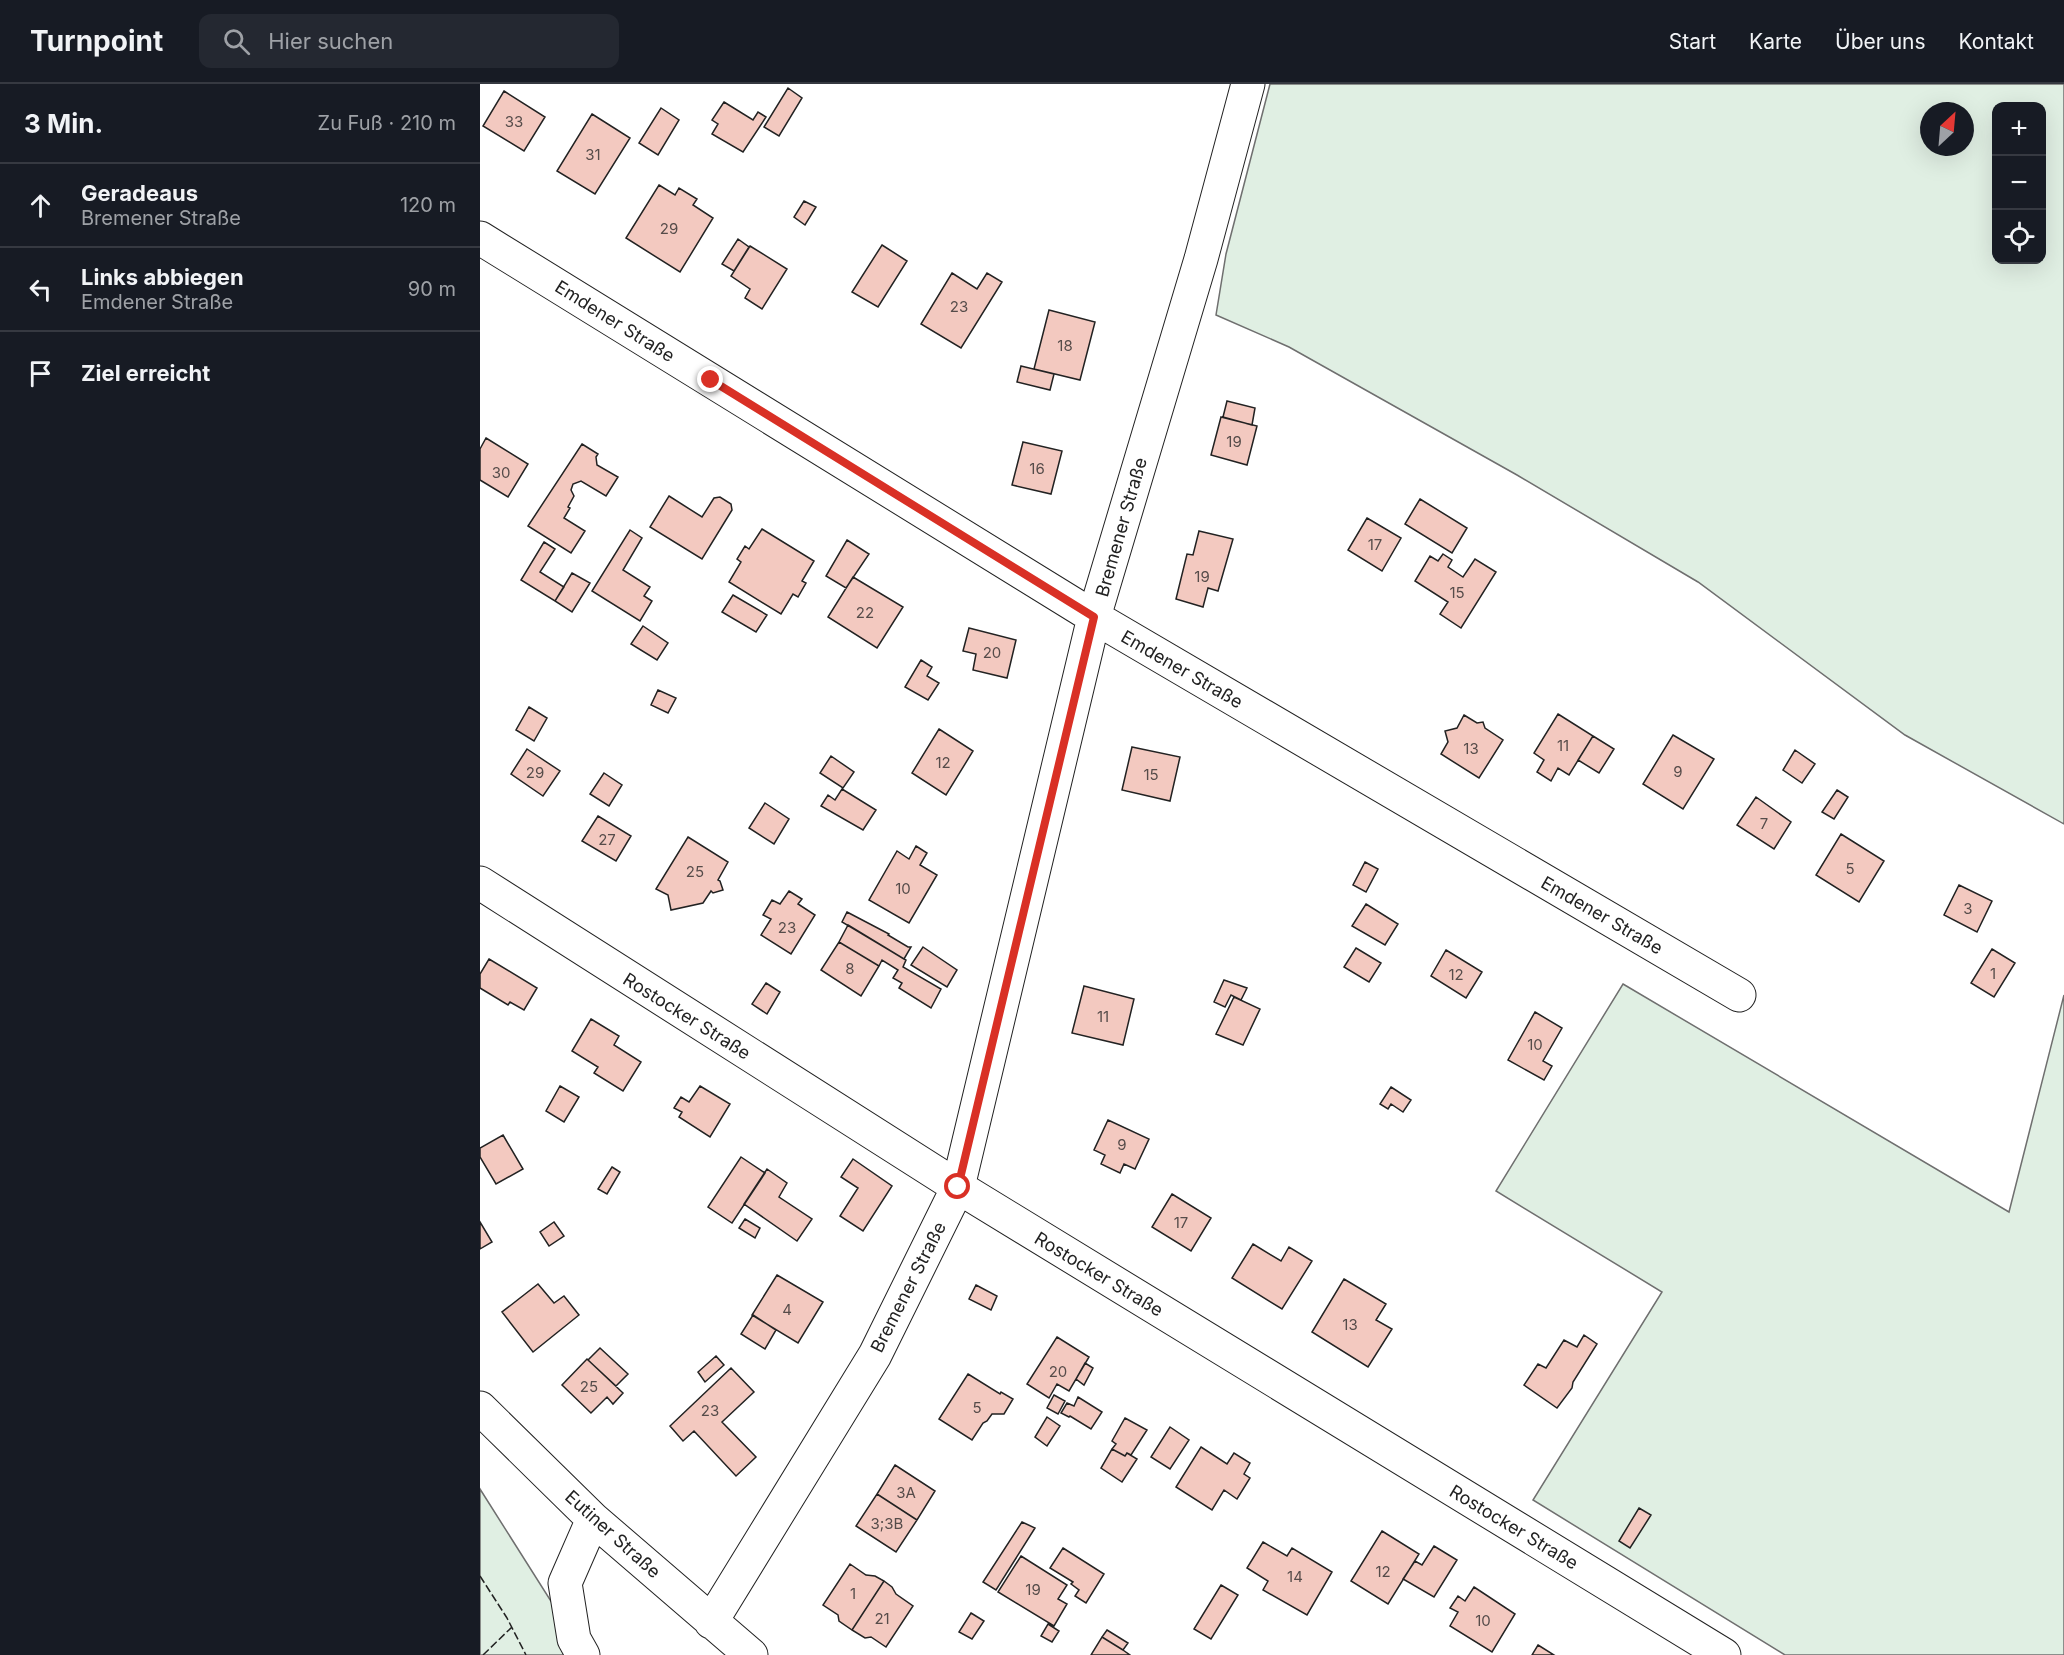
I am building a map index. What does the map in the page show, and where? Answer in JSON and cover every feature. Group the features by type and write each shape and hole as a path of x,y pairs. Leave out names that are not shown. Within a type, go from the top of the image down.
{"street":[{"name":"Bremener Straße","path":"711,1622 875,1355 958,1187 1094,617 1201,259 1248,84"},
{"name":"Emdener Straße","path":"480,238 1094,617 1739,995"},
{"name":"Rostocker Straße","path":"480,884 958,1187 1724,1655"},
{"name":"Eutiner Straße","path":"480,1408 593,1519 751,1655"},
{"path":"583,1655 574,1639 565,1583 593,1519"}],"green space":[{"path":"1270,84 2064,84 2064,824 1905,735 1698,582 1517,475 1289,347 1216,315 1226,254"},
{"path":"1623,984 2009,1212 2064,995 2064,1655 1785,1655 1533,1500 1662,1292 1496,1191"},
{"path":"480,1489 585,1655 480,1655"}],"building":[{"path":"788,88 802,98 779,136 764,127"},
{"path":"504,91 545,117 524,151 483,126"},
{"path":"724,102 753,120 758,112 766,117 743,152 712,134 718,124 712,120"},
{"path":"661,108 679,120 658,155 639,143"},
{"path":"592,114 630,138 595,194 557,171"},
{"path":"659,185 675,195 679,188 697,199 693,205 713,218 680,272 626,238"},
{"path":"804,201 816,207 805,225 794,217"},
{"path":"738,239 749,247 734,271 722,264"},
{"path":"882,245 907,261 878,307 852,292"},
{"path":"750,246 787,269 762,309 745,298 750,289 731,276"},
{"path":"952,273 977,289 987,273 1002,282 961,348 921,324"},
{"path":"1049,310 1095,322 1080,380 1034,369"},
{"path":"1021,366 1054,374 1050,390 1017,382"},
{"path":"1227,401 1255,408 1252,425 1223,417"},
{"path":"1221,417 1257,426 1247,465 1211,455"},
{"path":"486,438 528,464 508,497 480,480 480,449"},
{"path":"1023,442 1062,451 1051,494 1012,485"},
{"path":"582,444 598,454 597,465 618,477 606,496 581,481 573,484 571,490 574,496 564,518 585,531 571,553 528,526"},
{"path":"669,496 702,517 714,498 720,497 731,504 732,510 702,559 650,527"},
{"path":"1420,499 1467,528 1452,553 1405,524"},
{"path":"1367,518 1401,538 1382,571 1348,550"},
{"path":"762,529 814,561 802,581 806,583 798,597 793,594 781,614 729,582 741,562 737,559 745,546 749,549"},
{"path":"630,530 642,538 623,570 650,587 644,596 652,601 640,621 592,591"},
{"path":"1199,531 1233,539 1218,591 1208,588 1203,607 1176,599 1187,554 1193,555"},
{"path":"847,540 869,554 846,588 826,576"},
{"path":"544,542 555,549 540,572 564,587 555,601 521,580"},
{"path":"1443,554 1452,560 1448,567 1463,577 1475,559 1496,572 1461,628 1440,614 1448,602 1415,581 1430,556 1438,561"},
{"path":"572,573 590,583 572,612 555,601"},
{"path":"853,577 903,607 877,648 828,617"},
{"path":"733,595 767,615 756,632 722,612"},
{"path":"643,626 668,643 657,660 631,644"},
{"path":"969,628 1016,640 1007,678 973,670 976,654 963,651"},
{"path":"921,660 932,667 927,676 939,683 928,700 905,687"},
{"path":"658,690 676,698 668,713 651,705"},
{"path":"529,707 547,718 534,741 516,730"},
{"path":"1558,714 1593,736 1569,775 1558,768 1551,781 1537,772 1544,760 1534,753"},
{"path":"1464,715 1477,723 1483,722 1485,728 1503,740 1479,778 1441,754 1448,742 1445,731 1457,728"},
{"path":"939,729 973,751 946,795 912,773"},
{"path":"1673,735 1714,759 1683,809 1643,784"},
{"path":"1593,736 1614,749 1599,773 1578,760"},
{"path":"1132,747 1180,757 1170,801 1122,790"},
{"path":"527,749 560,771 543,796 511,774"},
{"path":"1795,750 1815,764 1802,783 1783,770"},
{"path":"831,756 854,772 843,788 820,773"},
{"path":"604,773 622,785 609,806 590,794"},
{"path":"842,789 876,810 863,830 821,806 828,795 835,800"},
{"path":"1837,790 1848,797 1834,819 1822,812"},
{"path":"1756,797 1791,822 1774,849 1737,825"},
{"path":"765,803 789,819 774,844 749,828"},
{"path":"598,816 631,836 616,861 582,841"},
{"path":"1841,834 1884,861 1859,902 1816,875"},
{"path":"688,837 728,862 718,880 723,890 713,893 711,891 703,903 671,910 668,895 656,889"},
{"path":"916,846 927,853 920,865 937,875 909,923 869,900 897,851 909,859"},
{"path":"1365,862 1378,869 1366,892 1353,885"},
{"path":"1959,885 1992,901 1977,932 1944,915"},
{"path":"789,891 802,899 798,904 815,915 791,954 761,935 771,919 763,915 772,900 780,904"},
{"path":"1366,904 1398,924 1385,945 1352,926"},
{"path":"847,912 911,947 904,959 842,922"},
{"path":"848,925 906,960 903,967 941,989 931,1008 899,988 902,983 893,978 898,970 882,960 879,966 839,942"},
{"path":"839,942 879,966 861,996 821,970"},
{"path":"923,947 957,970 947,987 911,965"},
{"path":"1356,948 1381,963 1369,982 1344,967"},
{"path":"1992,949 2015,963 1994,997 1971,983"},
{"path":"1446,950 1482,972 1466,998 1431,976"},
{"path":"489,959 537,988 524,1010 510,1002 508,1005 480,988 480,974"},
{"path":"1224,980 1247,988 1241,1000 1231,995 1225,1007 1214,1002"},
{"path":"766,983 780,992 767,1014 752,1004"},
{"path":"1084,986 1134,999 1123,1045 1072,1033"},
{"path":"1234,997 1260,1009 1243,1045 1216,1034"},
{"path":"1535,1012 1562,1028 1543,1061 1552,1066 1544,1080 1508,1060"},
{"path":"591,1019 619,1036 614,1045 641,1062 623,1091 594,1073 598,1067 572,1051"},
{"path":"560,1086 579,1097 564,1122 546,1111"},
{"path":"700,1086 730,1104 710,1137 679,1117 682,1112 674,1108 681,1097 689,1102"},
{"path":"1391,1087 1411,1100 1403,1112 1391,1104 1388,1109 1380,1104"},
{"path":"1108,1120 1149,1139 1135,1169 1124,1164 1120,1173 1101,1164 1105,1155 1094,1150"},
{"path":"503,1135 523,1169 496,1184 480,1157 480,1148"},
{"path":"741,1157 765,1173 732,1223 708,1207"},
{"path":"853,1159 892,1186 863,1231 840,1216 858,1188 841,1177"},
{"path":"612,1167 620,1172 607,1194 598,1189"},
{"path":"767,1169 787,1183 779,1197 812,1219 797,1241 744,1204"},
{"path":"1172,1194 1211,1218 1191,1251 1152,1227"},
{"path":"745,1219 760,1228 755,1238 739,1228"},
{"path":"480,1222 492,1242 480,1249"},
{"path":"554,1222 564,1236 549,1246 540,1232"},
{"path":"1253,1244 1281,1261 1289,1247 1312,1261 1282,1309 1232,1278"},
{"path":"777,1275 823,1302 798,1343 752,1315"},
{"path":"1344,1279 1386,1304 1376,1320 1392,1329 1368,1367 1312,1332"},
{"path":"538,1284 554,1303 564,1296 579,1315 533,1352 502,1312"},
{"path":"976,1285 997,1296 991,1310 969,1299"},
{"path":"753,1315 776,1330 765,1349 741,1334"},
{"path":"1584,1335 1597,1344 1573,1382 1572,1388 1557,1408 1524,1385 1538,1364 1546,1368 1564,1340 1577,1347"},
{"path":"1057,1337 1089,1357 1069,1391 1057,1384 1049,1398 1027,1384"},
{"path":"600,1348 628,1374 616,1386 588,1360"},
{"path":"716,1356 724,1365 705,1382 698,1372"},
{"path":"587,1359 623,1393 613,1404 607,1397 591,1413 562,1385"},
{"path":"1085,1363 1093,1368 1084,1385 1076,1379"},
{"path":"731,1368 754,1392 722,1422 756,1457 736,1476 694,1431 683,1441 670,1426"},
{"path":"968,1374 1000,1394 1001,1392 1013,1399 1004,1414 992,1414 983,1423 972,1440 939,1419"},
{"path":"1054,1395 1065,1401 1058,1414 1047,1408"},
{"path":"1078,1397 1102,1412 1091,1429 1061,1413 1067,1403 1074,1406"},
{"path":"1047,1417 1060,1426 1047,1446 1035,1437"},
{"path":"1125,1418 1147,1430 1131,1455 1127,1453 1125,1456 1112,1449 1116,1444 1112,1441"},
{"path":"1170,1427 1189,1440 1170,1469 1151,1457"},
{"path":"1201,1447 1227,1464 1234,1453 1250,1463 1244,1474 1250,1478 1237,1499 1224,1490 1212,1510 1176,1487"},
{"path":"1112,1449 1125,1456 1127,1453 1137,1459 1122,1482 1101,1468"},
{"path":"895,1465 935,1491 917,1520 877,1494"},
{"path":"877,1494 917,1520 896,1552 856,1526"},
{"path":"1639,1508 1651,1515 1630,1548 1619,1541"},
{"path":"1022,1522 1035,1528 996,1590 983,1582"},
{"path":"1382,1531 1419,1554 1388,1604 1351,1581"},
{"path":"1263,1542 1287,1556 1292,1548 1332,1572 1307,1615 1263,1590 1268,1581 1247,1568"},
{"path":"1434,1546 1457,1560 1434,1597 1403,1579 1415,1561 1422,1565"},
{"path":"1063,1548 1104,1574 1086,1603 1075,1596 1079,1590 1071,1584 1073,1582 1050,1568"},
{"path":"1021,1556 1067,1585 1058,1599 1067,1604 1054,1626 998,1592"},
{"path":"850,1564 866,1575 875,1576 884,1581 852,1630 839,1621 838,1615 823,1605"},
{"path":"884,1581 892,1587 896,1594 913,1606 886,1647 871,1637 865,1638 852,1630"},
{"path":"1221,1585 1238,1595 1211,1639 1194,1629"},
{"path":"1474,1587 1515,1614 1492,1652 1450,1626 1458,1612 1450,1608 1458,1596 1465,1601"},
{"path":"971,1613 984,1621 972,1639 959,1632"},
{"path":"1048,1624 1059,1631 1052,1642 1041,1636"},
{"path":"1107,1630 1128,1643 1123,1650 1102,1637"},
{"path":"1102,1637 1123,1650 1130,1655 1091,1655"},
{"path":"1538,1645 1554,1655 1532,1655"}],"fence":[{"path":"480,1576 507,1618 526,1655"},
{"path":"483,1655 512,1627"}],"route":[{"path":"711,380 1094,617 958,1187"}]}
